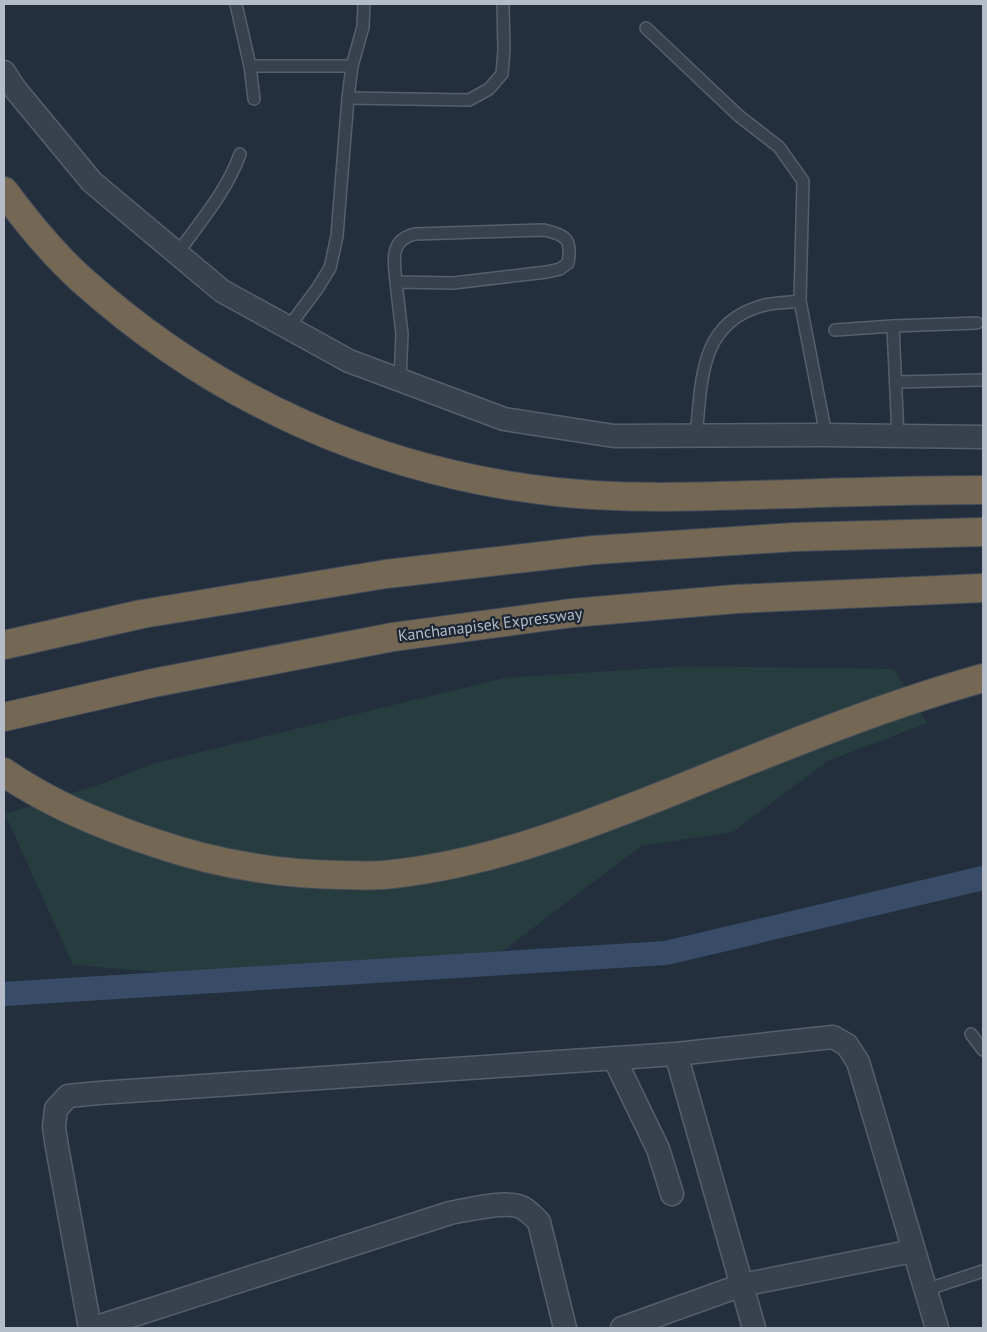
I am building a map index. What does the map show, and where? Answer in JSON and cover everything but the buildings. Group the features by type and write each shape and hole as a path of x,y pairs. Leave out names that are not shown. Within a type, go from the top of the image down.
{"highway":[{"path":"4,191 27,222 80,279 136,325 189,363 244,396 303,425 359,448 419,467 488,483 558,492 617,496 676,498 983,490"},
{"path":"4,645 142,614 386,574 594,550 795,537 983,532"},
{"name":"Kanchanapisek Expressway","path":"4,716 153,683 393,637 572,613 736,599 983,588"},
{"path":"4,772 63,808 117,831 183,853 242,866 313,874 381,875 440,867 540,842 858,718 983,678"}],"street":[{"path":"4,72 15,89 92,182 222,291 349,361 504,419 614,436 826,435 983,437"},
{"path":"90,1328 54,1127 56,1109 68,1096 99,1092 676,1054 833,1037 847,1045 858,1062 937,1328"},
{"path":"676,1054 754,1328"},
{"path":"614,1058 658,1149 672,1194"},
{"path":"94,1328 450,1213 490,1205 519,1206 528,1211 539,1222 566,1328"},
{"path":"622,1328 742,1285 913,1251"}],"lane":[{"path":"236,4 250,66 254,99"},
{"path":"288,328 330,268 337,236 352,66 363,27 364,4"},
{"path":"348,98 469,100 489,89 502,74 504,50 503,4"},
{"path":"646,28 739,116 779,147 803,181 800,301 826,435"},
{"path":"250,66 352,66"},
{"path":"177,254 216,200 234,170 240,154"},
{"path":"396,282 453,283 547,272 560,269 568,263 569,243 557,233 544,230 406,236 398,243 394,256 396,282 402,334 400,380"},
{"path":"696,436 704,365 713,340 734,318 762,306 800,301"},
{"path":"835,330 977,323"},
{"path":"893,326 898,437"},
{"path":"896,382 981,380"},
{"path":"971,1034 983,1050"},
{"path":"925,1290 983,1271"}],"green space":[{"path":"686,666 894,669 927,723 828,761 733,832 641,846 503,951 241,979 73,965 5,814 104,783 152,764 504,678"}],"waterway":[{"path":"4,994 666,953 983,878"}]}
